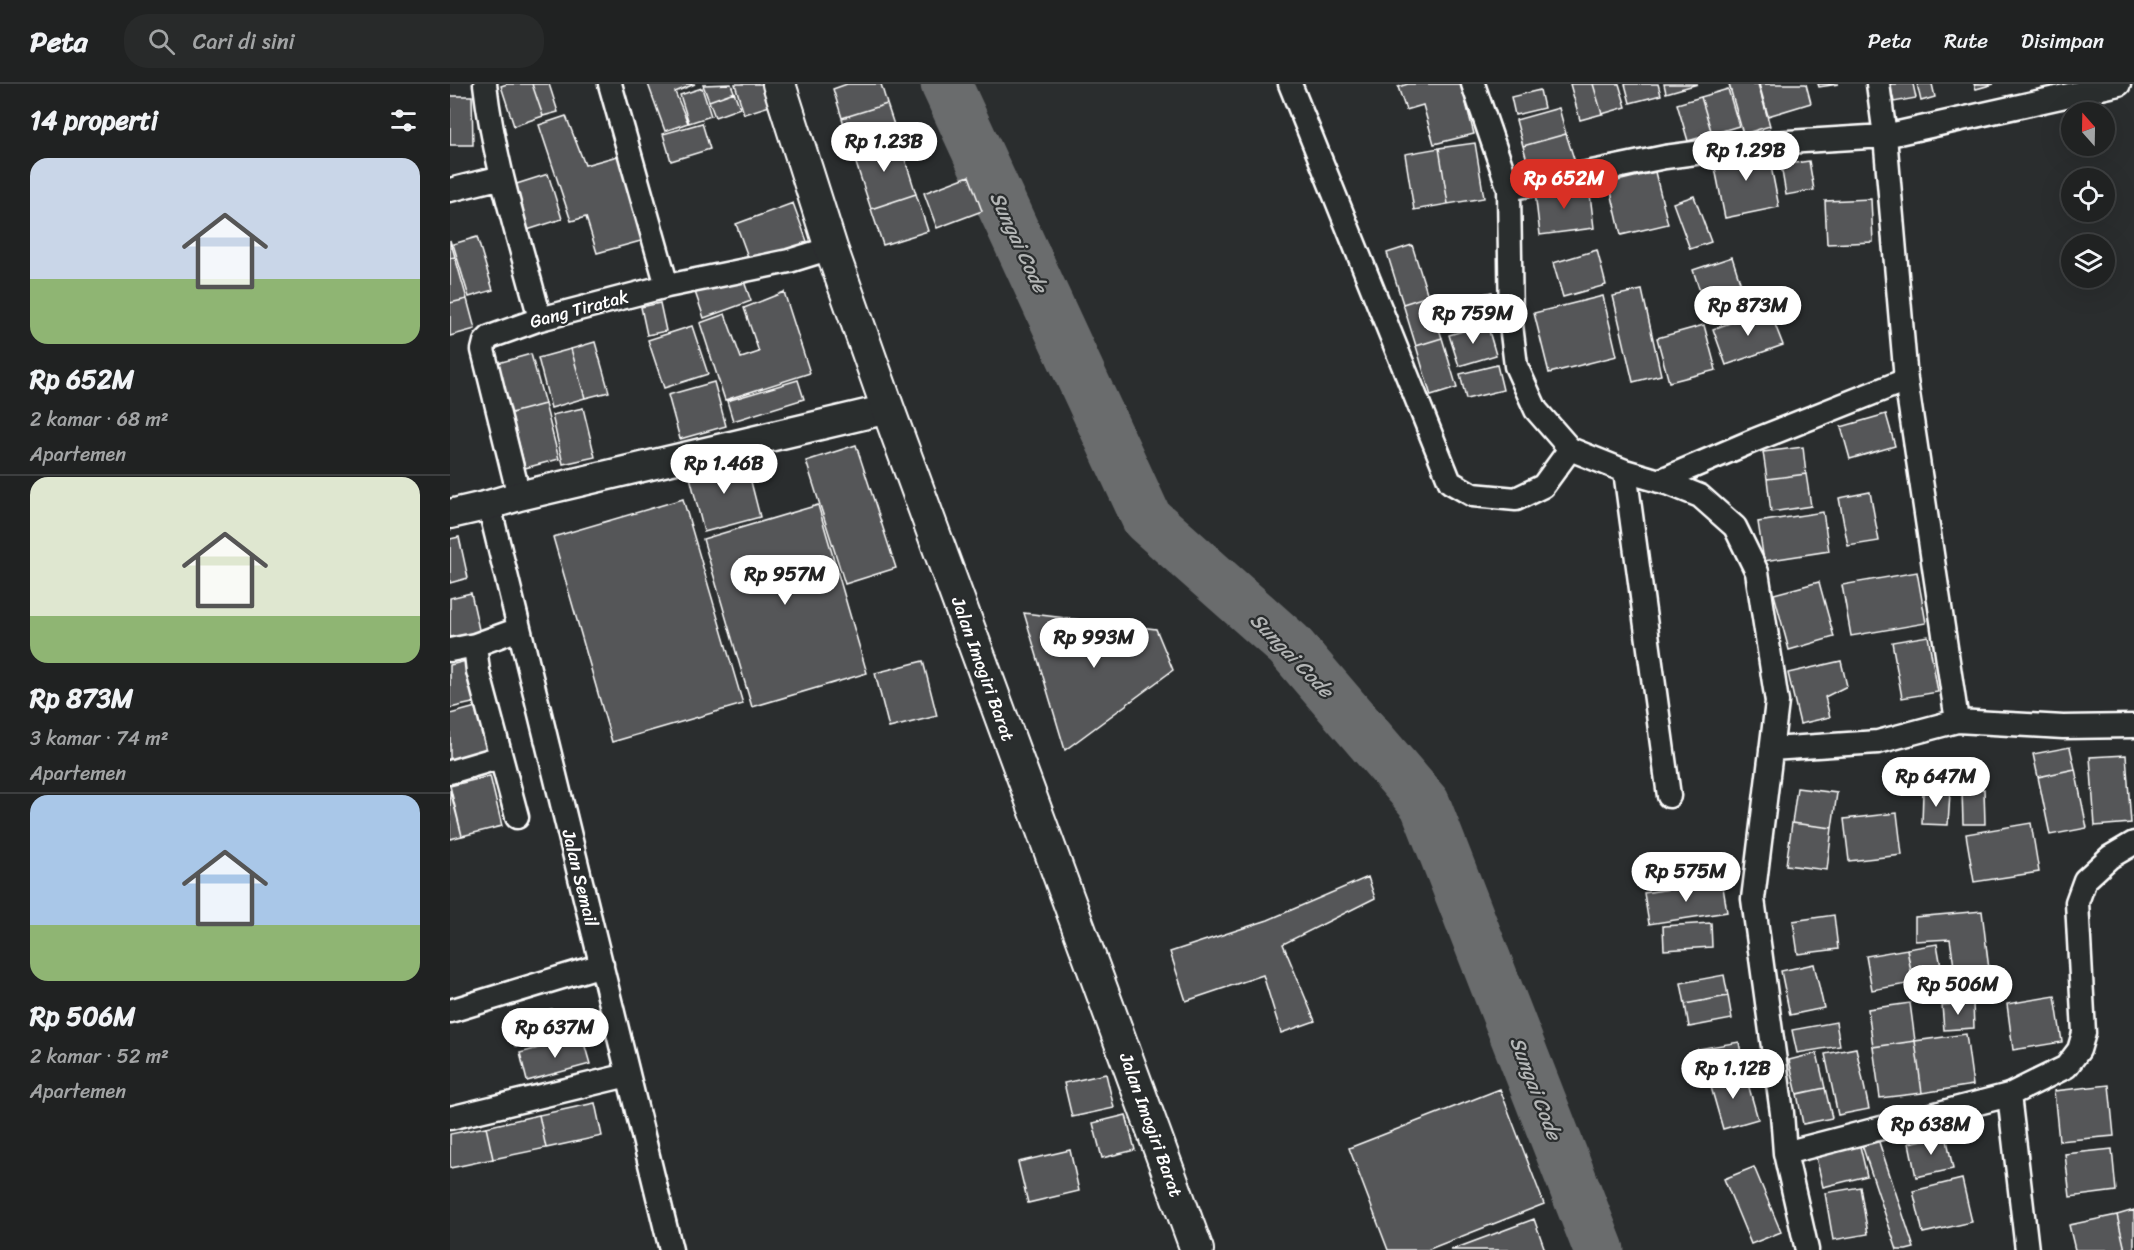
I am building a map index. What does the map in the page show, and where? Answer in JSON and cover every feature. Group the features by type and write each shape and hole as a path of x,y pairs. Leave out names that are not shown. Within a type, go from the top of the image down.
{"main road":[{"name":"Jalan Imogiri Barat","path":"779,84 831,248 888,409 1197,1250"}],"street":[{"path":"485,84 489,119 502,177 540,319"},
{"path":"610,84 667,286"},
{"path":"1290,84 1450,482 1473,495 1516,499 1544,486 1570,449"},
{"path":"1473,84 1509,189 1511,325 1516,366 1536,410 1570,449 1625,471 1700,496 1735,527 1757,572 1777,702 1753,899 1782,1113 1785,1153 1807,1250"},
{"path":"1878,84 1885,136 1906,380 1957,721"},
{"path":"1509,189 1665,157 1770,143 1885,136 2119,84"},
{"path":"450,190 502,177"},
{"name":"Gang Tiratak","path":"519,496 483,346 490,337 540,319 667,286 789,261 831,248"},
{"path":"1659,481 1906,380"},
{"path":"450,514 888,409"},
{"path":"1625,471 1669,796"},
{"name":"Jalan Semail","path":"489,506 671,1250"},
{"path":"450,650 475,645 519,629"},
{"path":"475,645 478,671 517,817"},
{"path":"1771,748 1878,742 1957,721 2063,727 2134,726"},
{"path":"450,772 501,757"},
{"path":"1785,1153 2009,1095 2066,1067 2079,1050 2084,1033 2077,902 2085,880 2110,857 2134,843"},
{"path":"450,1011 602,965"},
{"path":"450,1118 496,1105 628,1075"},
{"path":"2009,1095 2027,1250"}],"building":[{"path":"532,84 543,116 514,126 501,86"},
{"path":"532,84 549,84 558,112 543,116"},
{"path":"648,84 695,84 675,92 688,123 665,131"},
{"path":"731,84 734,92 709,101 703,85"},
{"path":"735,84 770,84 776,104 744,114"},
{"path":"847,84 881,84 887,104 842,118 833,89"},
{"path":"1408,84 1461,84 1474,134 1434,144 1423,105 1406,110 1398,87"},
{"path":"1570,84 1593,84 1602,114 1580,120"},
{"path":"1593,84 1619,84 1626,107 1602,114"},
{"path":"1625,84 1658,84 1661,95 1630,103"},
{"path":"1664,84 1698,84 1666,93"},
{"path":"1729,84 1758,84 1770,126 1743,134"},
{"path":"1759,84 1806,84 1811,103 1768,116"},
{"path":"1818,84 1839,84 1819,87"},
{"path":"1890,84 1913,84 1916,98 1894,102"},
{"path":"1917,84 1932,84 1935,97 1921,101"},
{"path":"1974,84 1994,84 1976,89"},
{"path":"702,88 711,116 689,123 680,95"},
{"path":"1728,89 1739,126 1712,134 1701,97"},
{"path":"1540,90 1544,108 1515,115 1511,97"},
{"path":"734,92 740,108 715,117 709,101"},
{"path":"450,96 472,96 473,145 450,145"},
{"path":"1701,97 1712,134 1688,141 1677,104"},
{"path":"887,104 898,137 852,151 842,118"},
{"path":"1559,108 1566,134 1523,146 1516,120"},
{"path":"566,116 585,165 621,155 648,239 597,253 586,217 571,221 539,125"},
{"path":"702,123 710,149 671,161 663,134"},
{"path":"1566,134 1575,162 1531,175 1523,146"},
{"path":"898,137 916,194 871,209 852,151"},
{"path":"1475,143 1484,198 1448,204 1439,148"},
{"path":"1767,146 1779,207 1725,218 1713,158"},
{"path":"1439,148 1448,204 1414,210 1405,154"},
{"path":"1809,161 1814,190 1786,195 1781,165"},
{"path":"1655,172 1668,224 1621,235 1609,183"},
{"path":"548,174 562,219 521,232 507,187"},
{"path":"969,176 982,211 937,228 924,193"},
{"path":"1589,186 1594,228 1540,235 1535,192"},
{"path":"916,194 928,231 883,245 871,209"},
{"path":"1694,196 1711,242 1690,249 1673,203"},
{"path":"1871,199 1873,242 1827,244 1825,201"},
{"path":"793,203 808,244 751,265 736,224"},
{"path":"477,237 493,290 469,297 453,244"},
{"path":"450,240 455,257 450,258"},
{"path":"1412,245 1428,296 1403,304 1387,253"},
{"path":"1597,250 1606,285 1563,297 1553,263"},
{"path":"455,257 467,299 450,303 450,258"},
{"path":"1732,257 1749,310 1710,322 1693,270"},
{"path":"741,273 751,301 704,318 694,289"},
{"path":"1642,290 1661,375 1633,382 1613,296"},
{"path":"784,292 810,373 725,400 700,323 725,314 741,358 759,352 744,308"},
{"path":"1492,292 1498,316 1449,328 1443,303"},
{"path":"1428,296 1442,338 1416,346 1403,304"},
{"path":"1603,296 1617,356 1549,373 1534,313"},
{"path":"467,299 475,329 450,336 450,303"},
{"path":"660,303 666,331 647,335 641,307"},
{"path":"1769,309 1783,345 1726,365 1713,329"},
{"path":"1487,324 1496,355 1459,366 1449,335"},
{"path":"1704,325 1716,370 1669,382 1657,338"},
{"path":"692,326 708,374 664,388 648,340"},
{"path":"1442,338 1457,388 1431,396 1416,346"},
{"path":"595,342 609,392 585,398 571,349"},
{"path":"571,349 585,398 551,408 538,358"},
{"path":"531,354 545,404 511,413 498,363"},
{"path":"1497,365 1503,390 1466,399 1460,374"},
{"path":"798,380 804,399 733,421 727,401"},
{"path":"714,382 726,426 680,439 668,395"},
{"path":"545,404 559,459 525,468 511,413"},
{"path":"583,408 595,457 563,464 552,415"},
{"path":"1886,414 1895,446 1850,459 1841,427"},
{"path":"856,445 896,568 845,584 806,461"},
{"path":"1803,447 1806,474 1767,479 1763,452"},
{"path":"745,458 760,517 704,532 689,473"},
{"path":"1806,474 1811,506 1771,512 1767,479"},
{"path":"1870,492 1879,541 1848,546 1839,498"},
{"path":"683,499 743,704 612,742 553,537"},
{"path":"818,505 867,673 752,707 703,539"},
{"path":"1823,512 1829,551 1764,561 1758,522"},
{"path":"459,537 468,578 450,583 450,539"},
{"path":"1917,572 1926,623 1851,636 1842,585"},
{"path":"1819,582 1834,637 1789,650 1774,594"},
{"path":"471,593 480,634 450,641 450,598"},
{"path":"1024,613 1156,629 1173,670 1065,750"},
{"path":"1928,636 1938,692 1902,698 1892,642"},
{"path":"466,661 477,702 450,708 450,665"},
{"path":"923,661 937,716 889,728 875,673"},
{"path":"1841,661 1847,686 1825,697 1830,717 1800,724 1788,673"},
{"path":"476,707 487,751 450,760 450,714"},
{"path":"2070,747 2075,769 2038,777 2033,754"},
{"path":"2126,755 2131,823 2095,826 2090,757"},
{"path":"2075,769 2087,828 2050,835 2038,777"},
{"path":"490,776 502,826 462,836 450,786"},
{"path":"1797,788 1837,793 1832,828 1792,823"},
{"path":"1984,789 1985,824 1963,824 1962,790"},
{"path":"450,790 462,836 450,839"},
{"path":"1923,792 1950,793 1948,825 1922,824"},
{"path":"1897,813 1902,855 1849,861 1844,819"},
{"path":"1792,823 1832,828 1827,870 1786,865"},
{"path":"2031,823 2039,872 1974,882 1966,834"},
{"path":"1368,877 1375,898 1283,944 1315,1021 1281,1033 1263,975 1186,1001 1170,952 1268,920"},
{"path":"1722,881 1727,912 1649,924 1644,893"},
{"path":"1982,911 1990,978 1956,980 1950,939 1915,941 1915,917"},
{"path":"1834,915 1838,949 1798,954 1793,921"},
{"path":"1711,923 1712,947 1664,950 1663,926"},
{"path":"1937,944 1943,978 1913,983 1907,949"},
{"path":"1907,949 1913,983 1872,990 1866,956"},
{"path":"1814,964 1824,1008 1790,1015 1781,971"},
{"path":"1724,975 1728,996 1685,1004 1681,983"},
{"path":"1728,996 1732,1019 1689,1027 1685,1004"},
{"path":"2055,996 2062,1042 2013,1050 2007,1004"},
{"path":"1910,1003 1915,1041 1873,1047 1868,1009"},
{"path":"1973,1003 1974,1028 1944,1030 1942,1005"},
{"path":"552,1009 558,1036 516,1046 510,1019"},
{"path":"1836,1022 1840,1046 1797,1053 1792,1030"},
{"path":"1966,1034 1973,1085 1922,1093 1915,1041"},
{"path":"582,1036 590,1064 527,1081 520,1053"},
{"path":"1915,1041 1922,1093 1880,1098 1873,1047"},
{"path":"1739,1042 1744,1070 1703,1077 1698,1049"},
{"path":"1856,1048 1869,1109 1838,1115 1825,1054"},
{"path":"1817,1053 1825,1088 1797,1094 1789,1060"},
{"path":"1744,1070 1758,1119 1723,1129 1709,1080"},
{"path":"1106,1074 1114,1108 1072,1117 1064,1083"},
{"path":"2109,1085 2114,1136 2059,1141 2054,1091"},
{"path":"1825,1088 1832,1118 1803,1124 1797,1094"},
{"path":"1500,1089 1544,1204 1427,1250 1388,1250 1349,1148"},
{"path":"595,1103 602,1136 546,1148 539,1115"},
{"path":"539,1115 546,1148 493,1159 486,1127"},
{"path":"1126,1115 1135,1150 1102,1158 1093,1123"},
{"path":"486,1127 493,1159 450,1168 450,1134"},
{"path":"1946,1135 1953,1169 1916,1177 1909,1143"},
{"path":"1878,1139 1914,1248 1897,1250 1862,1145"},
{"path":"1859,1142 1867,1176 1823,1187 1815,1153"},
{"path":"2112,1149 2116,1191 2070,1197 2065,1154"},
{"path":"1070,1150 1079,1191 1028,1203 1018,1162"},
{"path":"1754,1167 1781,1232 1751,1244 1724,1179"},
{"path":"1962,1179 1972,1222 1923,1233 1913,1191"},
{"path":"1860,1187 1868,1234 1833,1240 1825,1193"},
{"path":"2134,1210 2134,1249 2125,1250 2117,1215"},
{"path":"2117,1215 2125,1250 2075,1250 2069,1225"},
{"path":"1534,1219 1545,1250 1451,1250"}],"waterway":[{"name":"Sungai Code","path":"946,84 1147,519 1289,645 1425,804 1599,1250"}]}
